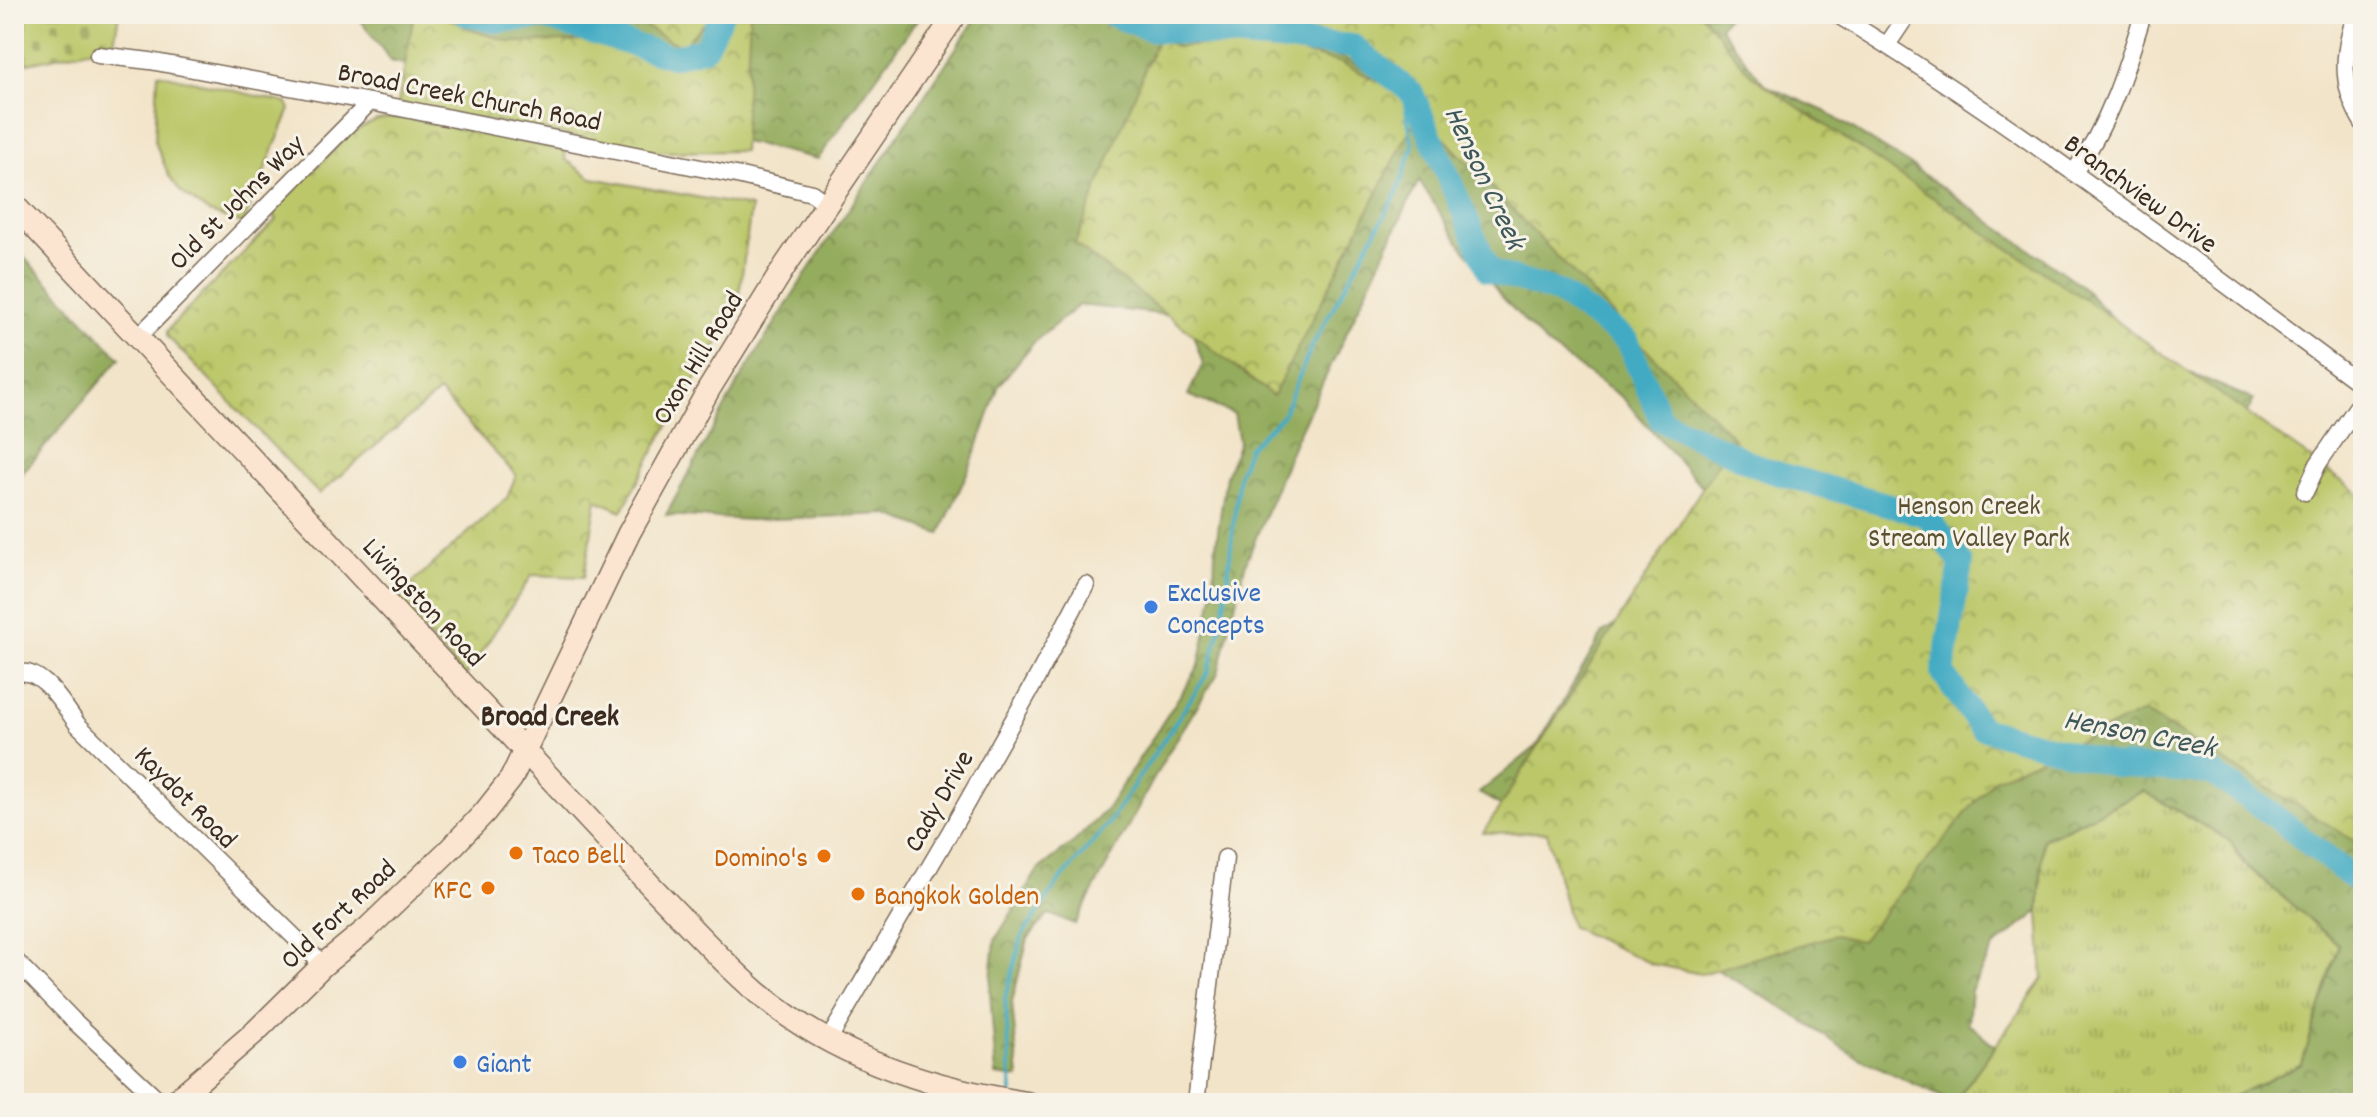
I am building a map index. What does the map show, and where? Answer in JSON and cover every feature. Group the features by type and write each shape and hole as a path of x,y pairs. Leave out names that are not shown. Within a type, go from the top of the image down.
{"main road":[{"name":"Oxon Hill Road","path":"526,752 629,533 709,389 785,266 956,14"},
{"name":"Livingston Road","path":"14,205 738,975 789,1016 873,1063 915,1079 1027,1103"},
{"name":"Old Fort Road","path":"173,1103 255,1032 323,965 368,928 458,840 511,779 526,752"}],"street":[{"name":"Branchview Drive","path":"1836,14 2074,172 2363,386"},
{"path":"1887,45 1908,14"},
{"path":"2074,172 2108,115 2143,14"},
{"path":"2356,14 2347,51 2345,77 2350,99 2363,123"},
{"name":"Broad Creek Church Road","path":"98,55 150,61 370,102 741,176 812,193 827,204"},
{"name":"Old St Johns Way","path":"137,338 370,102"},
{"path":"2305,492 2318,464 2363,398"},
{"name":"Cady Drive","path":"829,1039 950,832 1086,585"},
{"name":"Kaydot Road","path":"14,674 20,672 44,682 78,725 323,965"},
{"path":"1196,1103 1225,858"},
{"path":"14,959 73,1020 162,1103"}],"green space":[{"path":"14,14 119,14 113,49 93,49 14,66"},
{"path":"356,14 921,14 818,159 391,61"},
{"path":"414,14 440,14 474,31 511,42 587,41 619,45 682,63 706,45 728,18 750,14 743,151 659,152 398,104"},
{"path":"483,14 725,14 703,24 683,46 633,21 612,20 576,28 549,28 522,25"},
{"name":"Henson Creek Stream Valley Park","path":"979,14 1729,14 1720,27 1765,85 1824,111 1913,167 2079,284 2147,354 2254,400 2197,500 2363,692 2363,1103 2220,1103 2302,1064 2339,945 2247,866 2230,841 2143,791 2043,840 2039,911 1994,947 1971,990 1968,1023 1995,1046 1954,1103 1853,1055 1784,1008 1712,967 1553,835 1479,793 1537,746 1603,633 1664,592 1711,497 1623,398 1547,345 1502,297 1458,241 1419,180 1295,441 1246,562 1218,673 1166,756 1075,924 1049,914 1028,938 1012,1002 1019,1078 996,1075 990,990 995,940 1038,870 1075,841 1106,810 1199,666 1214,590 1215,552 1226,476 1239,442 1234,414 1188,395 1203,364 1187,317 1079,305 1034,342 999,385 972,462 940,534 886,514 751,520 666,515 739,381 807,272"},
{"name":"Henson Creek Stream Valley Park","path":"1167,14 1701,14 1752,76 2121,324 2363,496 2363,846 2144,712 1994,779 1861,941 1835,935 1701,974 1652,964 1571,927 1547,832 1483,833 1734,438 1419,112 1273,396 1075,244 1158,37 1176,47 1245,42 1282,48 1342,63 1399,92 1345,59 1313,50 1249,36 1184,38 1163,23"},
{"path":"158,73 287,103 290,109 243,224 210,213 181,192 169,176 155,142"},
{"path":"389,118 407,118 566,151 565,159 592,178 751,207 737,311 660,439 622,511 597,500 584,577 532,575 465,677 394,599 507,498 516,475 439,392 319,494 167,336 174,323 277,219 271,212 352,132"},
{"path":"14,247 120,358 14,483"},
{"path":"2143,791 2230,841 2243,863 2340,945 2302,1064 2220,1103 1954,1103 2043,979 2039,911 2043,840"}],"waterway":[{"name":"Broad Creek","path":"465,14 493,21 544,18 673,57 705,48 722,14"},
{"name":"Henson Creek","path":"1110,14 1151,30 1353,46 1412,93 1489,271 1558,292 1627,340 1661,420 1766,470 1928,516 1961,563 1943,673 1981,728 2114,765 2212,773 2273,815 2363,886"},
{"path":"1012,1093 1005,998 1022,936 1058,883 1108,824 1208,673 1223,618 1239,474 1249,447 1283,415 1312,346 1397,193 1413,147 1401,83"}],"place":[{"name":"Exclusive Concepts","path":"1151,607"},
{"name":"Taco Bell","path":"516,853"},
{"name":"Domino's","path":"824,856"},
{"name":"KFC","path":"488,888"},
{"name":"Bangkok Golden","path":"858,894"},
{"name":"Giant","path":"460,1062"}],"district":[{"name":"Broad Creek","path":"550,715"}]}
